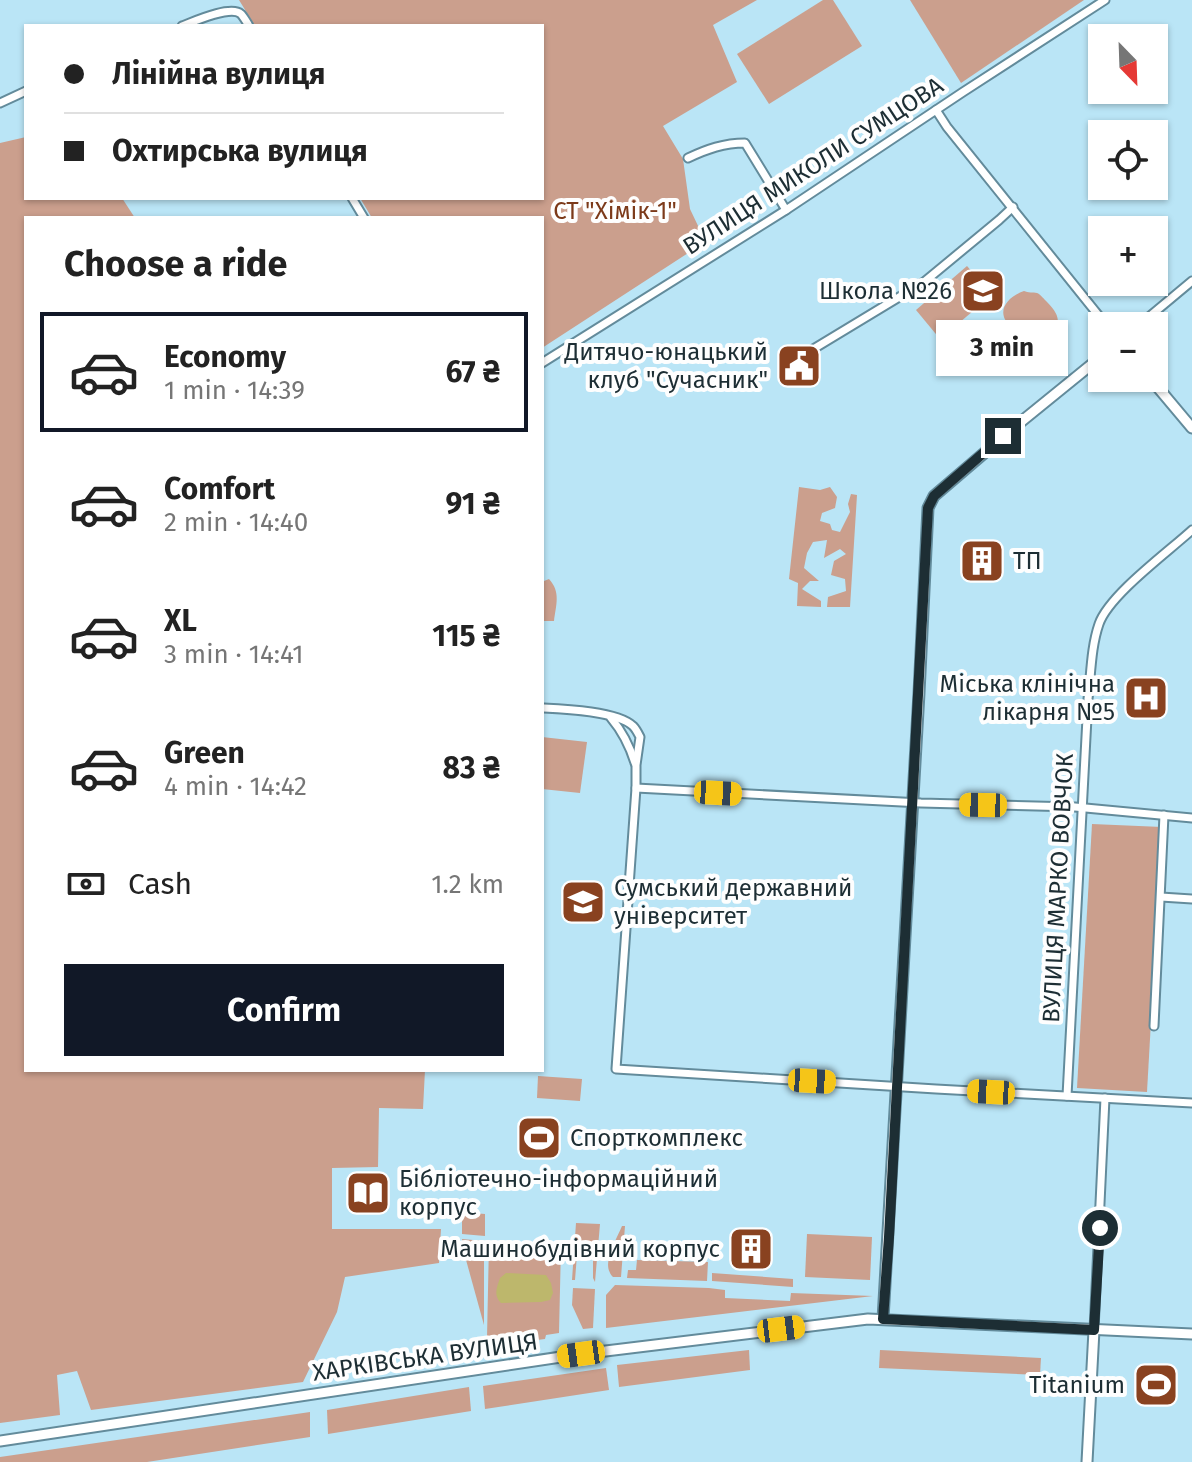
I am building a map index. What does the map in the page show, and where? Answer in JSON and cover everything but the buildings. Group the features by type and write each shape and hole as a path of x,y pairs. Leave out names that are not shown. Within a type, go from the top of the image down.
{"main road":[{"path":"883,1319 928,508 934,496 960,472 1088,367"},
{"path":"1162,392 1192,428"},
{"name":"ХАРКІВСЬКА ВУЛИЦЯ","path":"0,1441 581,1354 868,1319 1192,1334"},
{"path":"1087,1462 1094,1330"}],"street":[{"path":"234,0 237,12"},
{"name":"ВУЛИЦЯ МИКОЛИ СУМЦОВА","path":"544,362 786,210 1105,0"},
{"path":"188,24 229,11 243,15 248,24"},
{"path":"0,103 24,92"},
{"path":"936,110 1096,312"},
{"path":"688,158 711,148 745,143 786,210"},
{"path":"810,351 924,282 1013,207"},
{"path":"1155,312 1192,281"},
{"name":"ВУЛИЦЯ МАРКО ВОВЧОК","path":"1067,1096 1081,808 1094,649 1100,622 1114,600 1192,530"},
{"path":"544,708 610,716 633,726 640,737 616,1069 1192,1103"},
{"path":"610,716 632,752 636,765"},
{"path":"636,788 913,803 1081,808 1192,818"},
{"path":"1154,1026 1164,815"},
{"path":"1161,897 1192,899"},
{"path":"1094,1330 1105,1098"}],"green space":[{"name":"СТ \"Хімік-1\"","path":"239,0 757,0 713,25 737,82 663,126 683,159 690,209 700,230 702,244 544,347 544,216 371,216 361,200 544,200 544,24 254,24"},
{"path":"823,0 833,0 862,46 769,104 737,54"},
{"path":"910,0 1084,0 961,83"},
{"path":"24,137 24,200 123,200 134,216 24,216 24,1072 425,1072 423,1109 379,1108 378,1167 332,1168 332,1229 441,1229 439,1263 345,1277 337,1312 303,1382 91,1410 77,1371 57,1375 60,1415 0,1423 0,143"},
{"path":"967,266 992,295 940,339 916,310"},
{"path":"1024,291 1040,295 1057,318 1048,358 1039,358 1038,350 1033,345 1021,349 1021,337 1004,316 1007,302"},
{"path":"799,487 820,490 830,487 837,497 835,508 822,513 820,521 840,532 850,512 848,504 851,494 857,495 850,607 827,607 828,597 846,591 845,579 831,575 834,561 846,554 840,549 824,558 827,540 813,542 807,553 804,568 819,581 810,581 802,589 821,601 821,607 797,606 798,583 789,579"},
{"path":"549,579 556,594 554,621 544,621 544,581"},
{"path":"544,737 587,742 580,793 544,789"},
{"path":"1092,824 1162,827 1147,1092 1077,1088"},
{"path":"538,1076 582,1079 580,1101 537,1098"},
{"path":"462,1212 485,1214 485,1236 462,1234"},
{"path":"576,1223 600,1224 595,1282 593,1243 578,1242 575,1280 572,1280"},
{"path":"622,1226 625,1226 621,1277 613,1277 609,1272 609,1259"},
{"path":"807,1234 872,1237 870,1280 805,1277"},
{"path":"462,1239 484,1241 484,1325 463,1249"},
{"path":"489,1242 561,1246 559,1333 546,1335 545,1339 491,1346 487,1338"},
{"path":"637,1260 708,1262 707,1281 627,1278 628,1270 636,1270"},
{"path":"712,1273 793,1279 793,1287 712,1281"},
{"path":"615,1285 709,1288 725,1290 725,1298 790,1301 791,1293 873,1296 606,1328 606,1295"},
{"path":"573,1288 595,1289 593,1328 583,1329 572,1305"},
{"path":"749,1350 750,1370 619,1387 617,1365"},
{"path":"880,1350 1041,1358 1040,1375 879,1368"},
{"path":"606,1368 609,1390 485,1409 483,1386"},
{"path":"469,1387 471,1411 328,1434 327,1410"},
{"path":"310,1412 310,1437 147,1462 0,1462 0,1457"}],"shaded area":[{"path":"506,1273 546,1275 553,1293 550,1300 501,1303 496,1294 497,1288 500,1278"}],"place":[{"name":"Школа №26","path":"983,291"},
{"name":"Дитячо-юнацький клуб \"Сучасник\"","path":"799,366"},
{"name":"ТП","path":"982,561"},
{"name":"Міська клінічна лікарня №5","path":"1146,698"},
{"name":"Сумський державний університет","path":"583,902"},
{"name":"Спорткомплекс","path":"539,1138"},
{"name":"Бібліотечно-інформаційний корпус","path":"368,1193"},
{"name":"Машинобудівний корпус","path":"751,1249"},
{"name":"Titanium","path":"1156,1385"}],"route":[{"path":"1003,436 934,496 928,508 883,1319 1094,1330 1100,1228"}]}
